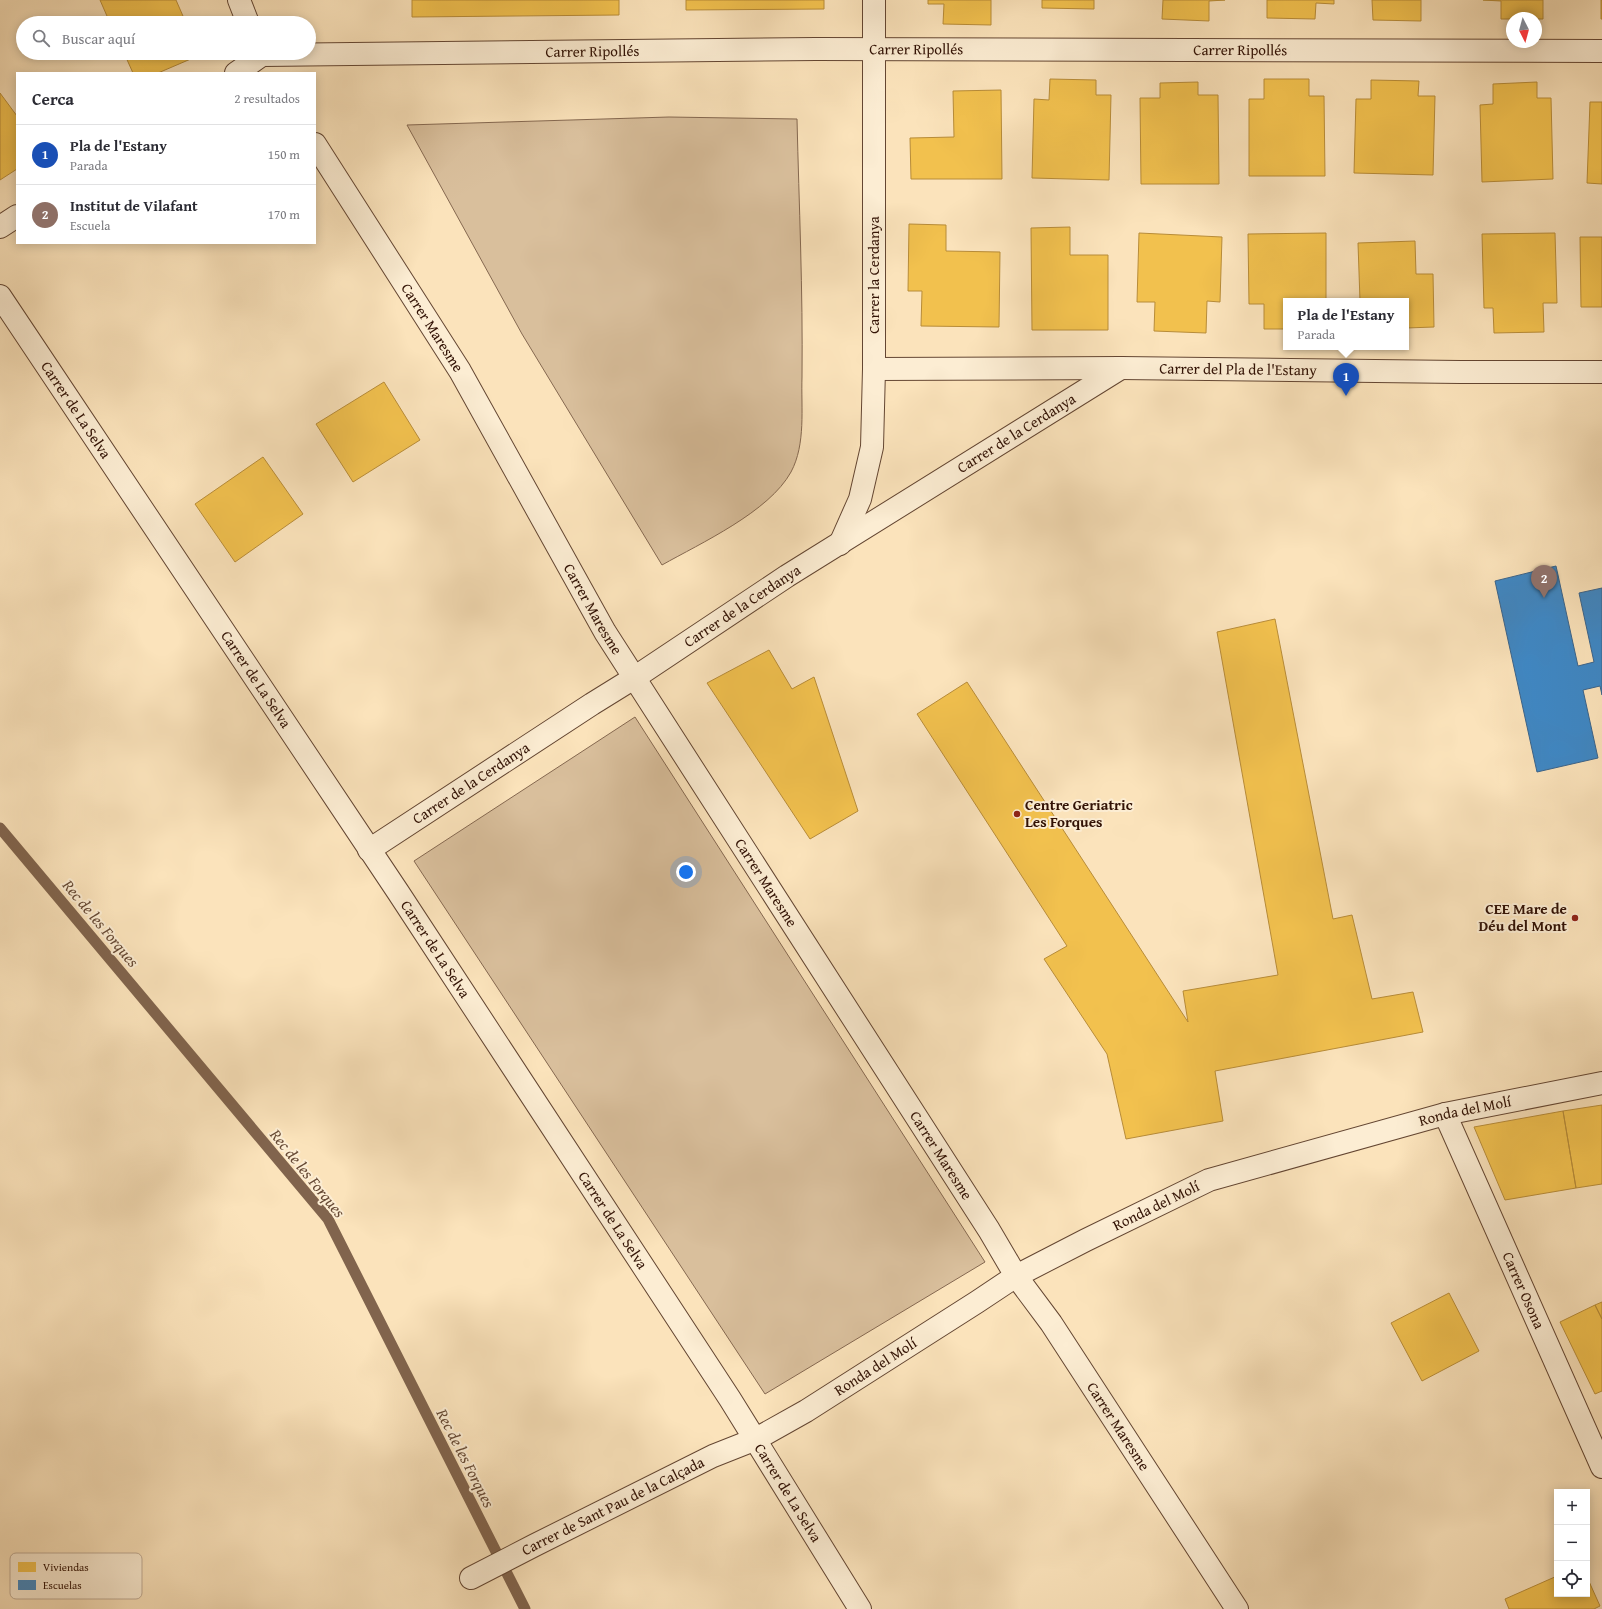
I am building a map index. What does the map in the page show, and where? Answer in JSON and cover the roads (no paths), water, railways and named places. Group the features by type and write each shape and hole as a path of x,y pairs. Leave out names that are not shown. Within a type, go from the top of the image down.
{"street":[{"path":"239,0 245,16"},
{"name":"Carrer la Cerdanya","path":"840,544 860,499 872,447 874,369 874,0"},
{"name":"Carrer Ripollés","path":"316,59 874,49 1602,52"},
{"name":"Carrer Ripollés","path":"238,72 265,60"},
{"name":"Carrer Maresme","path":"316,146 460,371 604,632 989,1230 1016,1276 1051,1323 1237,1609"},
{"path":"0,227 16,217"},
{"name":"Carrer de La Selva","path":"0,296 369,850 756,1439 860,1609"},
{"name":"Carrer del Pla de l'Estany","path":"874,369 1121,368 1602,372"},
{"name":"Carrer de la Cerdanya","path":"369,850 634,678 787,576 1121,368"},
{"name":"Ronda del Molí","path":"756,1439 806,1411 1016,1276 1209,1180 1445,1114 1602,1083"},
{"name":"Carrer Osona","path":"1445,1114 1594,1426 1602,1467"},
{"name":"Carrer de Sant Pau de la Calçada","path":"471,1578 713,1456 756,1439"}],"waterway":[{"name":"Rec de les Forques","path":"0,828 328,1219 525,1609"}],"place":[{"name":"Pla de l'Estany","path":"1346,396"},
{"name":"Institut de Vilafant","path":"1544,598"},
{"name":"Centre Geriatric Les Forques","path":"1017,814"},
{"name":"CEE Mare de Déu del Mont","path":"1575,918"}]}
